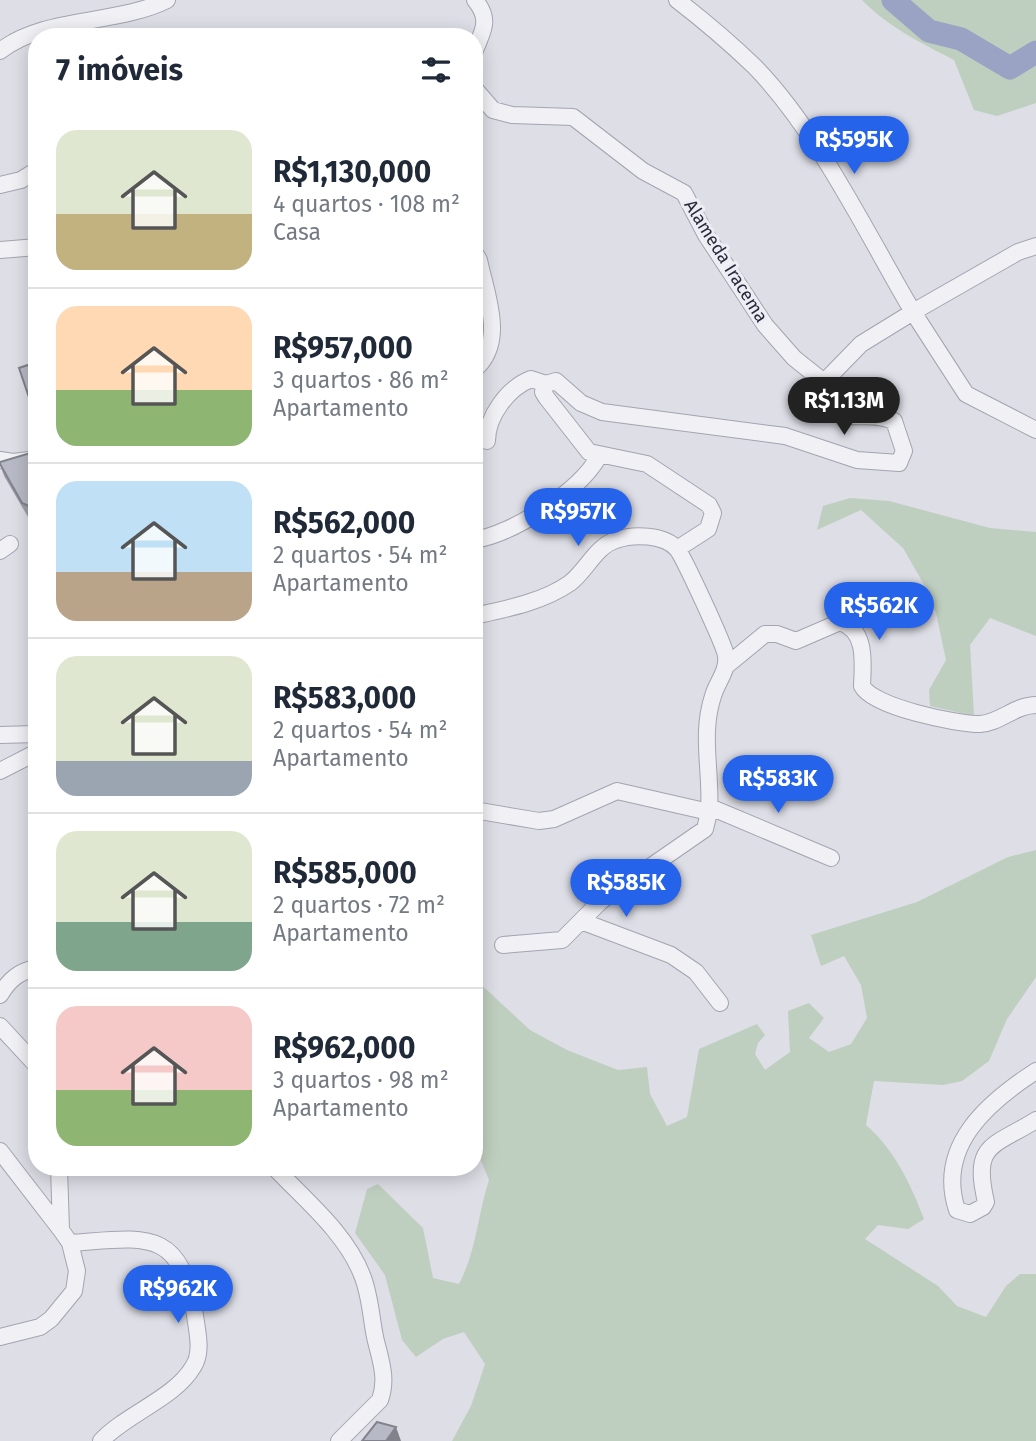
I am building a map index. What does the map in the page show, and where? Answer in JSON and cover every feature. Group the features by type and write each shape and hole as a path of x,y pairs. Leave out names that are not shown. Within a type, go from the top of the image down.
{"street":[{"path":"59,28 85,20 138,13 167,0"},
{"path":"475,0 483,10 486,23 483,30"},
{"path":"677,0 754,66 776,92 830,171 965,394 1036,430"},
{"path":"0,51 28,39"},
{"name":"Alameda Iracema","path":"483,99 492,110 512,115 573,117 643,171 684,194 706,235 765,325 794,358 824,382"},
{"path":"0,185 28,176"},
{"path":"487,441 487,428 492,415 515,389 531,379 551,382 581,403 602,412 785,436 857,460 899,463 904,451 894,421 847,416 836,408 824,382 851,352 913,312 1018,252 1036,246"},
{"path":"0,250 28,248"},
{"path":"483,277 493,334 483,360"},
{"path":"551,382 543,392 589,452 647,464 709,505 713,513 708,529 677,549"},
{"path":"483,539 495,537 559,497 591,471 599,456"},
{"path":"0,460 13,463 28,460"},
{"path":"483,614 527,602 566,585 582,573 607,543 617,539 658,538 677,549 721,637 726,666"},
{"path":"503,944 562,940 601,901 705,829 710,809 705,733 714,693 726,666 765,634 778,634 796,641 841,622 857,631 861,643 862,687 866,693 881,702 980,724 1024,706 1036,705"},
{"path":"0,735 28,734"},
{"path":"0,771 28,757"},
{"path":"483,812 539,821 554,819 617,791 710,809 831,858"},
{"path":"581,921 671,955 696,972 720,1003"},
{"path":"0,995 15,976 28,969"},
{"path":"0,1026 28,1056"},
{"path":"1036,1071 964,1133 955,1163 957,1210 970,1214 983,1207 986,1202 980,1172 993,1142 1036,1120"},
{"path":"0,1151 66,1237"},
{"path":"0,1337 40,1327 64,1306 74,1291 77,1271 66,1237 60,1176"},
{"path":"282,1176 323,1219 355,1261 365,1284 384,1369 380,1400 339,1441"},
{"path":"66,1237 138,1238 156,1243 175,1256 184,1268 196,1321 198,1357 193,1368 181,1382 114,1428 101,1441"}],"green space":[{"path":"862,0 1036,0 1036,103 997,116 974,110 954,60 893,26"},
{"path":"850,498 889,501 990,528 1036,532 1036,636 990,618 970,645 974,716 930,706 929,690 946,660 936,613 926,588 903,548 861,510 817,530 823,506"},
{"path":"1036,850 1036,977 1007,1019 989,1061 962,1081 943,1085 874,1081 866,1125 885,1145 901,1169 924,1219 908,1229 878,1225 865,1239 938,1286 957,1306 986,1317 1006,1286 1020,1274 1036,1274 1036,1441 452,1441 471,1406 485,1364 464,1332 443,1339 416,1357 402,1340 385,1275 355,1233 367,1189 378,1184 423,1228 433,1278 459,1284 470,1258 489,1180 483,1166 483,986 530,1030 567,1050 618,1070 647,1067 650,1094 667,1126 687,1117 699,1049 757,1024 765,1035 758,1043 755,1054 765,1070 790,1052 788,1011 809,1003 824,1018 809,1038 829,1052 851,1044 867,1018 861,985 844,956 821,966 811,935 917,902 1008,857"}],"building":[{"path":"28,365 28,394 19,368"},
{"path":"28,454 28,506 22,503 0,462"},
{"path":"377,1422 396,1427 386,1441 362,1441"}],"waterway":[{"path":"893,0 929,31 961,39 1010,68 1036,52"}]}
